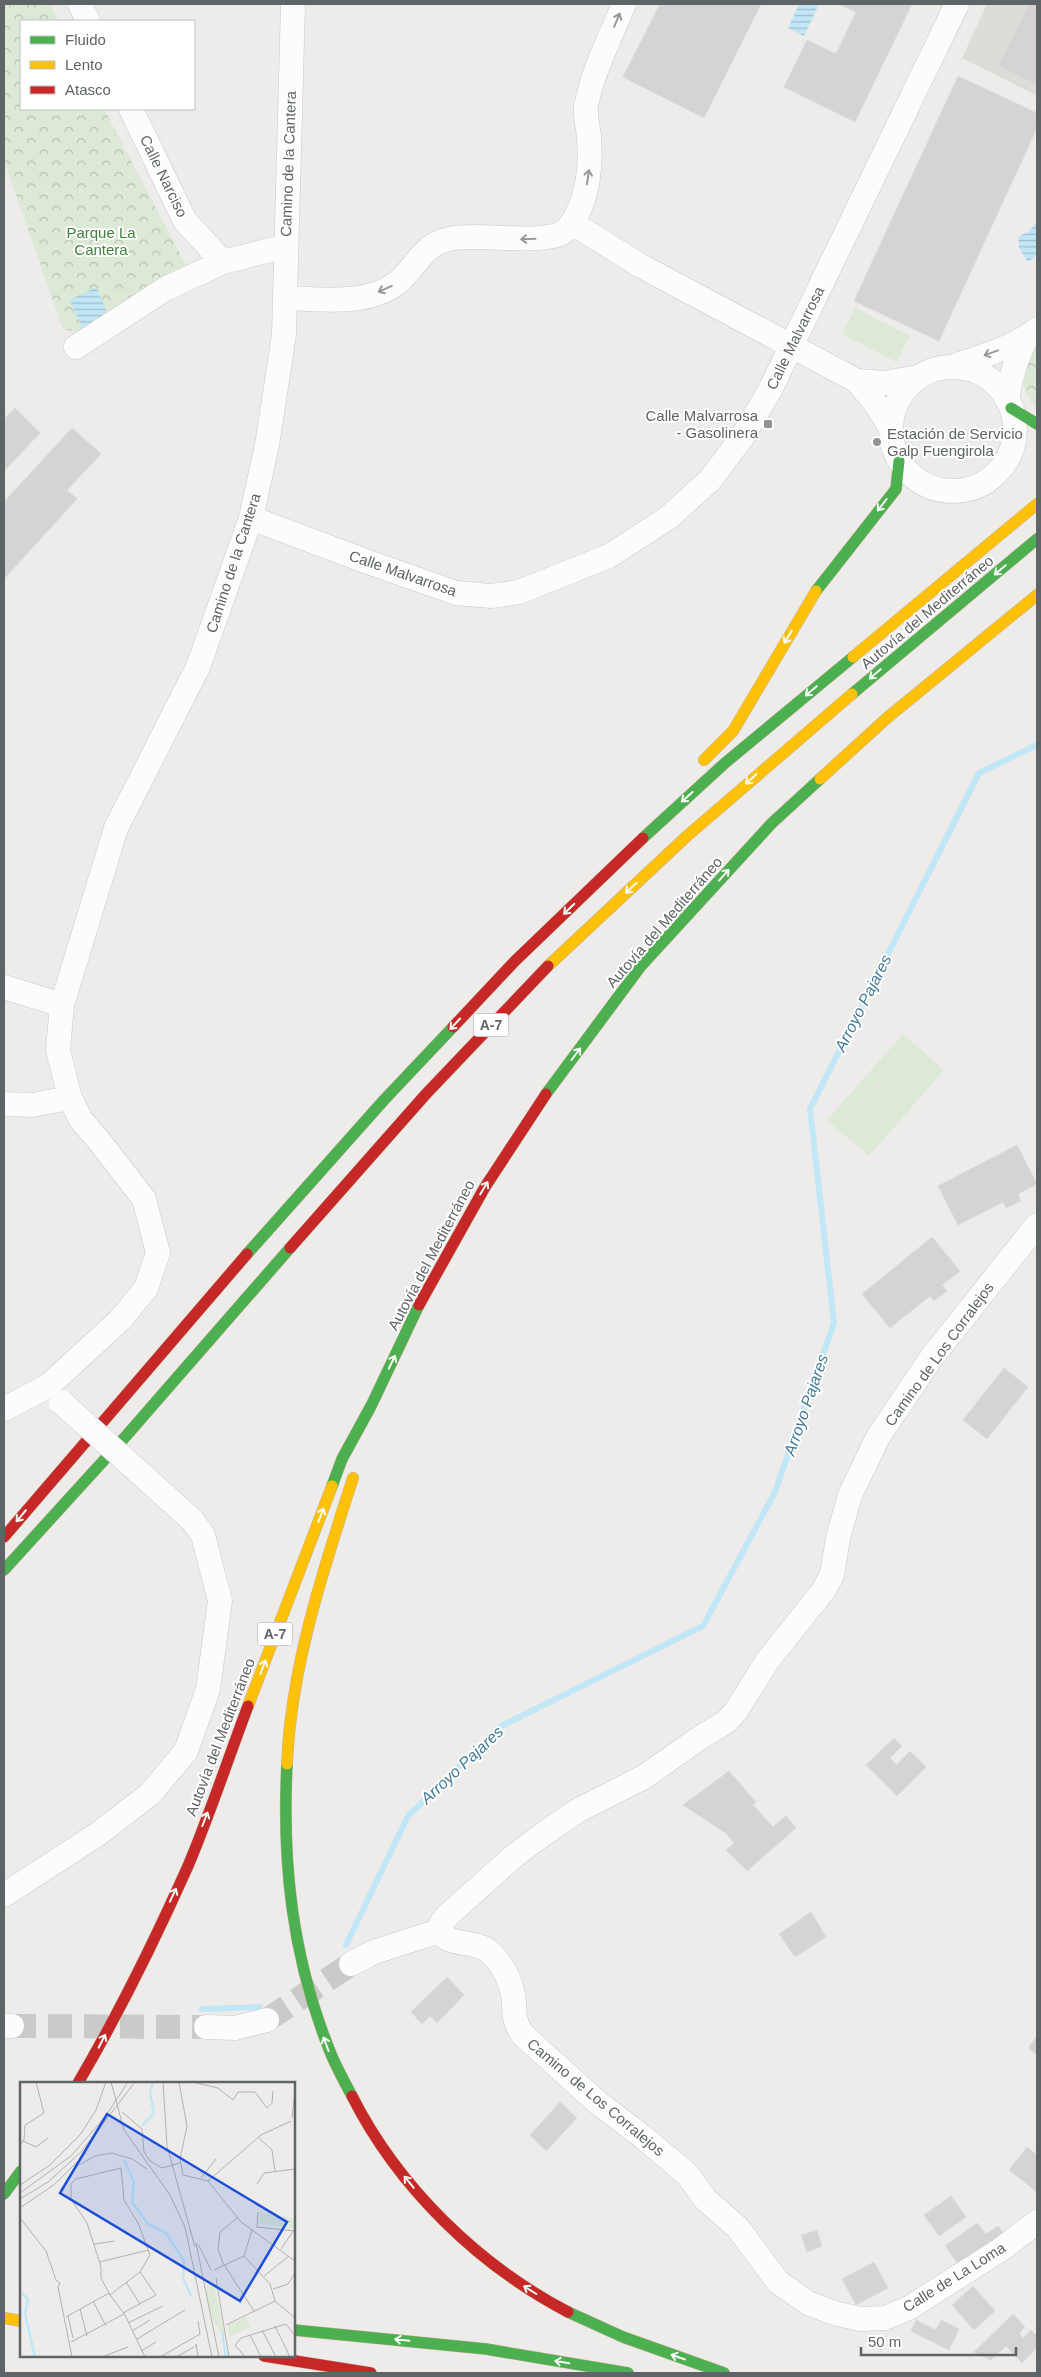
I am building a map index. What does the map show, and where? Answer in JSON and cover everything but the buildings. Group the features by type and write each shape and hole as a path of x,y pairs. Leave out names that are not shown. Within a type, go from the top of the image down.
{"highway":[{"path":"1009,404 1037,424"},
{"path":"699,765 733,731 816,590 896,489 899,461"},
{"path":"4,1537 61,1468 384,1100 515,961 648,833 725,763 1037,504"},
{"name":"Autovía del Mediterráneo","path":"4,1570 70,1500 342,1186 490,1026 565,950 759,772 1037,539"},
{"name":"Autovía del Mediterráneo","path":"79,2082 99,2047 136,1974 188,1864 342,1459 371,1406 423,1297 484,1188 543,1098 641,966 772,823 887,718 1037,595"},
{"path":"648,833 668,801"},
{"path":"361,1449 371,1406"},
{"path":"357,1466 313,1603 297,1679 288,1739 285,1805 286,1874 295,1940 310,1998 328,2050 353,2102 385,2153 426,2204 476,2251 530,2290 587,2321 653,2349 724,2373"},
{"path":"24,1496 61,1468"},
{"path":"4,2194 19,2174"},
{"path":"4,2318 20,2316"},
{"path":"4,2318 20,2321"},
{"path":"295,2330 486,2349 628,2373"},
{"path":"270,2357 370,2373"}],"street":[{"path":"80,4 88,20"},
{"name":"Camino de la Cantera","path":"4,1409 54,1394 146,1288 158,1252 144,1199 81,1120 70,1098 58,1050 62,1005 116,828 198,666 251,518 267,445 284,336 287,298 286,246 293,4"},
{"path":"287,298 334,300 369,296 396,284 423,254 437,243 455,238 533,239 559,235 572,223 584,198 589,169 586,108 594,79 624,4"},
{"name":"Calle Malvarrosa","path":"251,518 456,593 491,596 519,592 609,556 668,518 710,480 744,436 792,345 957,4"},
{"name":"Calle Narciso","path":"131,110 185,221 223,262"},
{"path":"572,223 641,266 857,381 876,404 890,427"},
{"path":"76,347 165,289 223,262 286,246"},
{"path":"1032,333 1015,360 1010,377 1009,404 1015,434 1007,459 993,477 976,487 953,492 933,489 915,479 899,461 891,440 892,412 907,386 918,377 935,369 954,366 1032,333"},
{"path":"954,366 970,369 985,376 998,386 1009,404"},
{"path":"857,381 885,383 918,377"},
{"path":"4,987 62,1005"},
{"path":"4,1104 32,1105 70,1098"},
{"name":"Camino de Los Corralejos","path":"808,2303 778,2282 738,2228 705,2199 688,2175 644,2137 597,2102 522,2034 516,2024 509,1979 489,1951 446,1939 439,1931 442,1922 447,1916 513,1857 542,1835 577,1811 644,1777 701,1736 726,1722 736,1711 768,1660 824,1592 832,1574 838,1538 850,1495 878,1436 932,1357 1037,1224"},
{"path":"4,1895 98,1834 150,1794 186,1751 208,1689 220,1601 203,1534 192,1520 54,1394"},
{"path":"352,1964 374,1952 439,1931"},
{"path":"206,2028 235,2028 267,2020"},
{"name":"Calle de La Loma","path":"808,2303 834,2313 860,2318 885,2318 909,2308 1000,2250 1037,2222"}],"shaded area":[{"path":"987,4 1037,4 1037,96 962,58"}],"green space":[{"name":"Parque La Cantera","path":"4,4 50,4 58,20 20,20 20,110 105,110 186,265 81,333 63,329 4,161"},
{"path":"855,308 910,336 896,362 842,334"},
{"path":"1037,344 1037,409 1026,393 1024,377 1028,361"},
{"path":"903,1034 944,1070 869,1156 827,1120"}],"water":[{"path":"799,4 819,4 804,36 788,28"},
{"path":"1037,222 1037,254 1027,261 1019,248 1018,237 1029,231"},
{"path":"96,287 108,314 82,328 70,300"}],"waterway":[{"name":"Arroyo Pajares","path":"346,1945 408,1816 501,1726 703,1626 775,1492 834,1323 810,1109 979,773 1037,745"},
{"name":"Arroyo Pajares","path":"202,2009 260,2007"}],"tunnel":[{"path":"267,2020 351,1964"},
{"path":"12,2026 206,2027"}],"traffic: fast":[{"path":"1011,408 1037,424"},
{"path":"816,591 896,489 899,461"},
{"path":"852,694 1037,539"},
{"path":"643,838 725,763 853,657"},
{"path":"546,1094 641,966 772,823 820,779"},
{"path":"247,1254 384,1100 453,1027"},
{"path":"4,1570 126,1436 290,1248"},
{"path":"332,1486 342,1459 371,1406 419,1305"},
{"path":"287,1764 286,1837 288,1873 298,1944 316,2014 331,2055 352,2096"},
{"path":"4,2194 20,2172"},
{"path":"568,2312 623,2337 724,2373"},
{"path":"295,2330 486,2349 628,2373"}],"traffic: slow":[{"path":"853,657 1037,504"},
{"path":"704,760 733,731 816,591"},
{"path":"820,779 887,718 1037,595"},
{"path":"548,966 687,836 852,694"},
{"path":"287,1764 295,1691 310,1619 353,1478"},
{"path":"248,1706 332,1486"},
{"path":"4,2318 20,2321"}],"traffic: jam":[{"path":"453,1027 515,961 643,838"},
{"path":"290,1248 426,1094 548,966"},
{"path":"419,1305 485,1187 546,1094"},
{"path":"4,1537 247,1254"},
{"path":"79,2082 136,1976 188,1866 248,1706"},
{"path":"352,2096 392,2162 444,2220 472,2247 503,2271 535,2293 568,2312"},
{"path":"270,2357 371,2373"}],"place":[{"name":"Calle Malvarrosa - Gasolinera","path":"768,424"},
{"name":"Estación de Servicio Galp Fuengirola","path":"877,442"}]}
